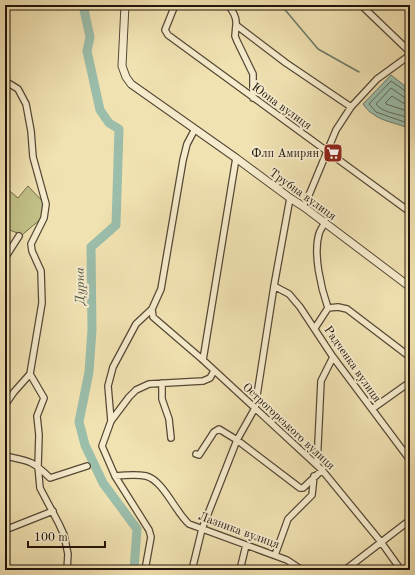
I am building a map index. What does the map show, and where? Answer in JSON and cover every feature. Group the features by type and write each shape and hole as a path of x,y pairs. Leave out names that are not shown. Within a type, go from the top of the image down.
{"street":[{"name":"Трубна вулиця","path":"125,5 122,66 126,77 131,84 326,223 410,287"},
{"name":"Юона вулиця","path":"175,5 165,30 168,36 410,212"},
{"path":"228,5 237,20 235,36 253,74 253,98"},
{"path":"361,5 410,52"},
{"path":"236,25 286,63 351,107"},
{"path":"304,207 336,130 351,107 377,78 410,56"},
{"path":"5,81 18,89 26,104 31,132 33,157 46,204 44,218 31,244 32,251 41,271 42,303 30,374 5,405"},
{"path":"111,421 108,386 113,368 136,324 152,309 161,289 186,144 195,129"},
{"path":"203,360 236,158"},
{"path":"192,570 202,530 237,440 255,408 274,286 290,198"},
{"path":"326,223 319,233 317,252 322,293 328,308"},
{"path":"5,258 19,236"},
{"name":"Радченка вулиця","path":"274,286 289,294 315,328 333,357 410,460"},
{"path":"328,308 338,307 347,309 410,357"},
{"path":"315,328 328,308"},
{"name":"Острогорського вулиця","path":"152,309 153,317 203,360 322,470 381,542 401,570"},
{"path":"317,465 321,381 333,357"},
{"path":"145,570 150,537 149,530 115,476 102,446 111,421 136,390 149,384 203,381 210,378 214,371"},
{"path":"30,374 44,398 37,416 39,435 38,466 40,488 64,535 68,554 67,570"},
{"path":"372,409 410,382"},
{"path":"162,383 162,400 169,419 171,438"},
{"path":"196,454 199,455 214,432 219,429 237,440 300,488 303,488 314,475 322,470"},
{"path":"5,456 29,461 38,466 50,478 87,466"},
{"path":"275,555 288,519 312,495 314,475"},
{"name":"Лазника вулиця","path":"115,476 147,476 159,485 170,498 183,519 189,524 202,530 275,555 287,560 302,570"},
{"path":"5,530 53,511"},
{"path":"345,570 410,520"},
{"path":"240,570 246,545"}],"green space":[{"path":"28,186 45,204 42,218 22,235 5,228 5,187 18,198"}],"water":[{"path":"391,75 410,90 410,129 377,117 363,104"}],"waterway":[{"name":"Дурна","path":"83,5 90,37 87,51 100,110 109,123 119,129 116,225 91,247 92,330 89,372 79,422 85,445 103,483 137,529 134,570"},
{"path":"281,5 318,49 359,72"}],"place":[{"name":"Флп Амирян","path":"333,153"}]}
